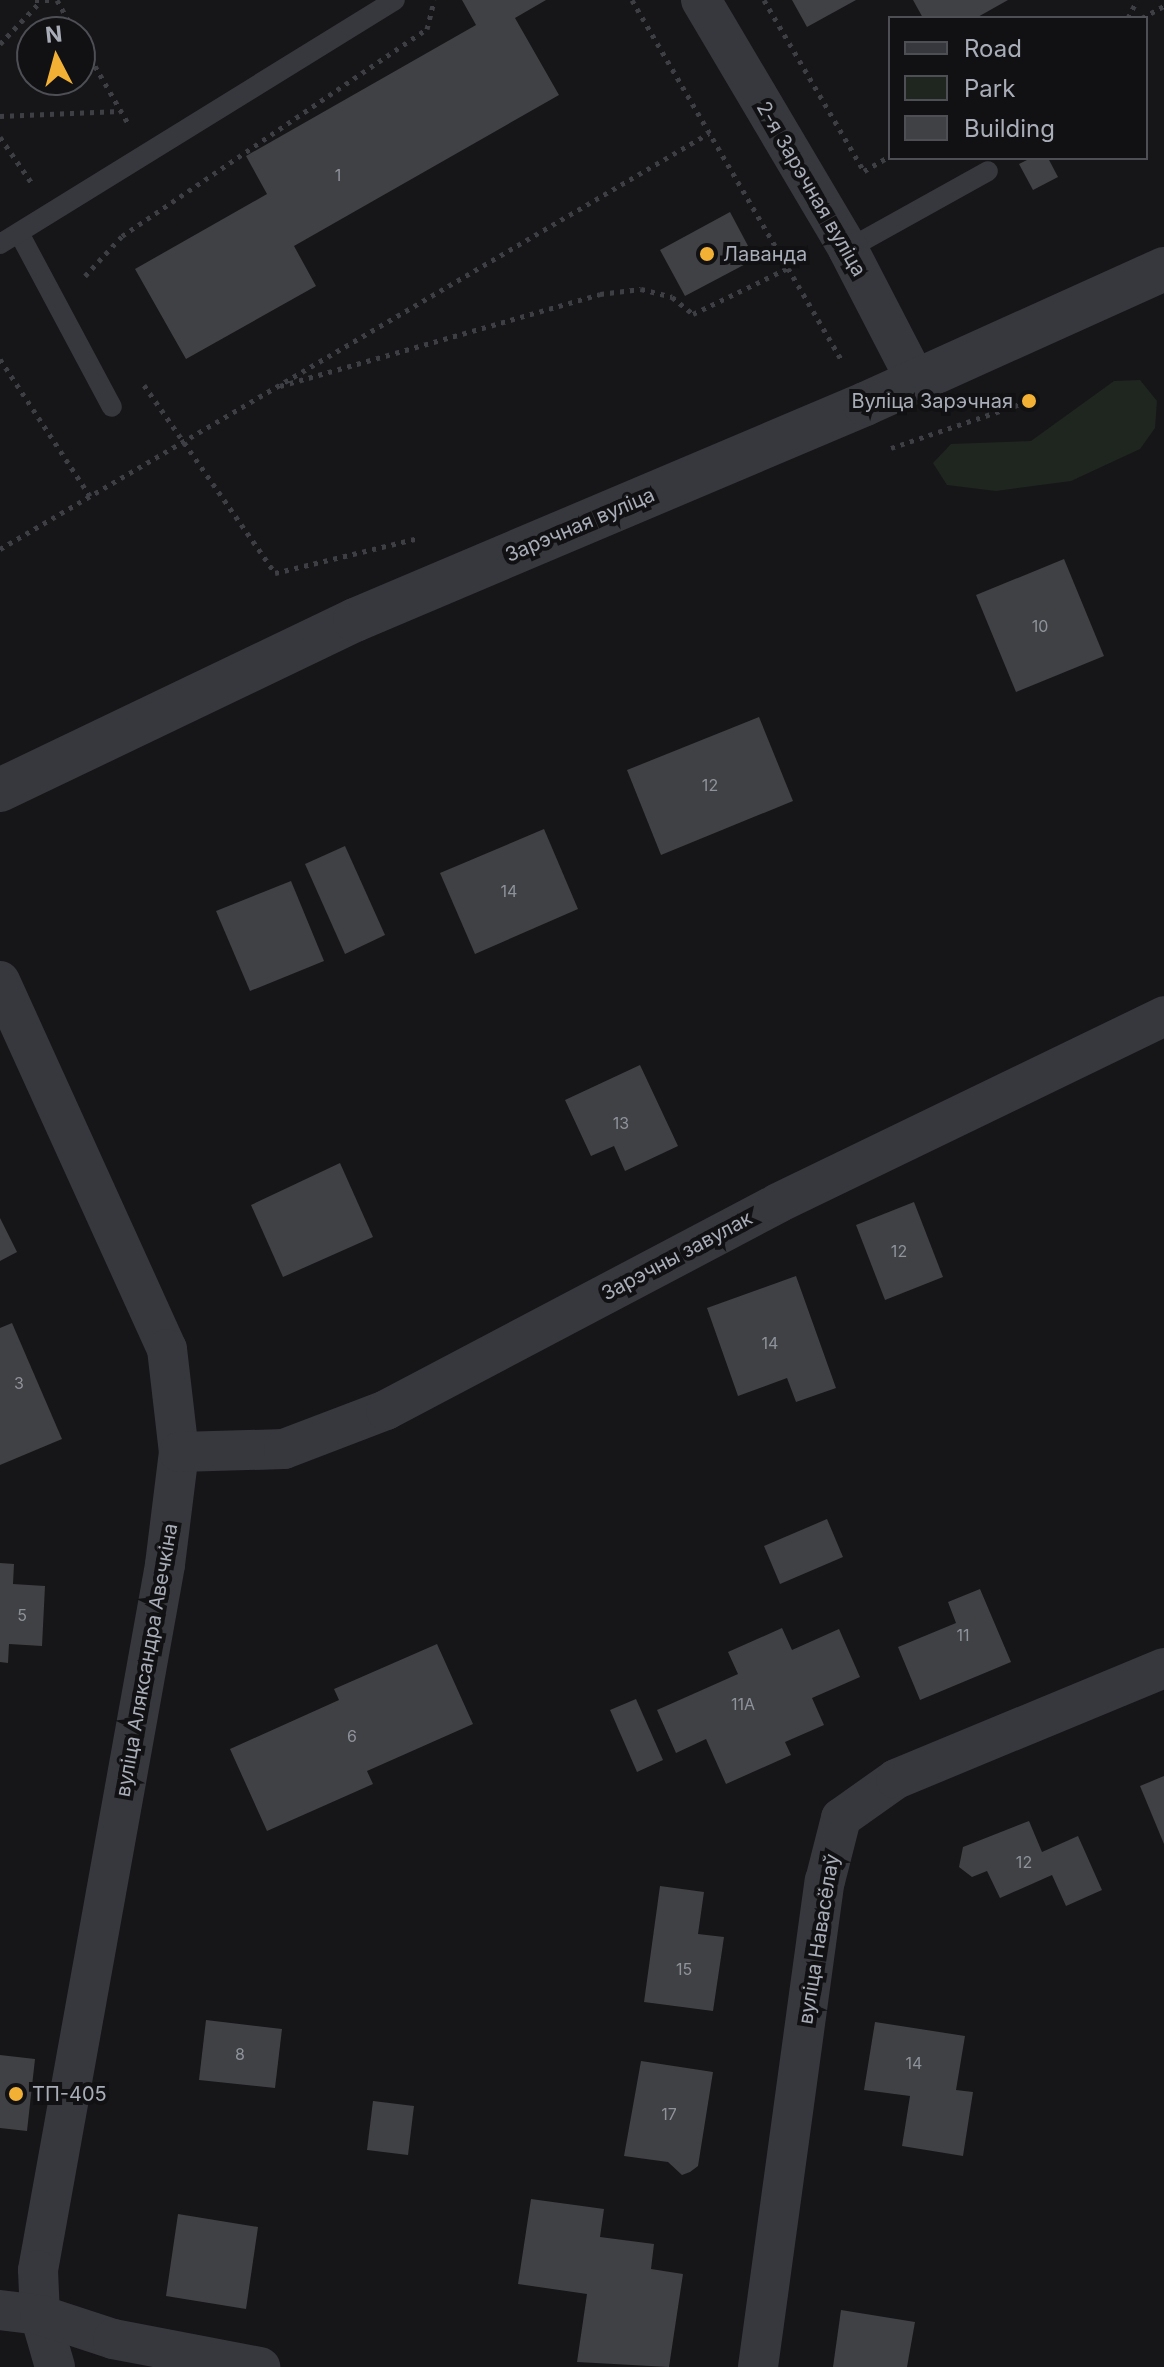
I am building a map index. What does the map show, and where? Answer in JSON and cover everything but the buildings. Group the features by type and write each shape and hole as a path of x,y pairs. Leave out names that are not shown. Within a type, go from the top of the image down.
{"street":[{"name":"2-я Зарэчная вуліца","path":"701,0 848,249 916,381"},
{"name":"Зарэчная вуліца","path":"0,790 355,620 916,381 1164,269"},
{"name":"вуліца Аляксандра Авечкіна","path":"0,981 167,1349 179,1452 165,1565 38,2270 40,2315 55,2367"},
{"name":"Зарэчны завулак","path":"179,1452 284,1449 386,1410 778,1203 1164,1016"},
{"name":"вуліца Навасёлаў","path":"758,2367 825,1881 841,1818 896,1779 1164,1668"},
{"path":"0,2310 40,2315 113,2339 260,2367"}],"lane":[{"path":"0,244 395,0"},
{"path":"848,249 988,171"},
{"path":"19,233 112,407"}],"path":[{"path":"0,44 38,1 54,0"},
{"path":"86,285 84,272 122,236 427,29 434,0"},
{"path":"632,0 845,366"},
{"path":"764,0 864,171 888,157"},
{"path":"1146,16 1164,6"},
{"path":"0,116 120,111 96,68"},
{"path":"0,549 709,133"},
{"path":"0,137 51,213"},
{"path":"275,387 600,294 641,289 672,297 693,314 788,268"},
{"path":"0,359 90,496"},
{"path":"139,376 275,573 331,563"},
{"path":"887,450 1029,401"}],"green space":[{"path":"1140,380 1157,401 1155,428 1140,449 1071,481 996,491 947,485 933,463 951,444 1031,441 1114,381"}],"place":[{"name":"Лаванда","path":"707,254"},
{"name":"Вуліца Зарэчная","path":"1029,401"},
{"name":"ТП-405","path":"16,2094"}]}
